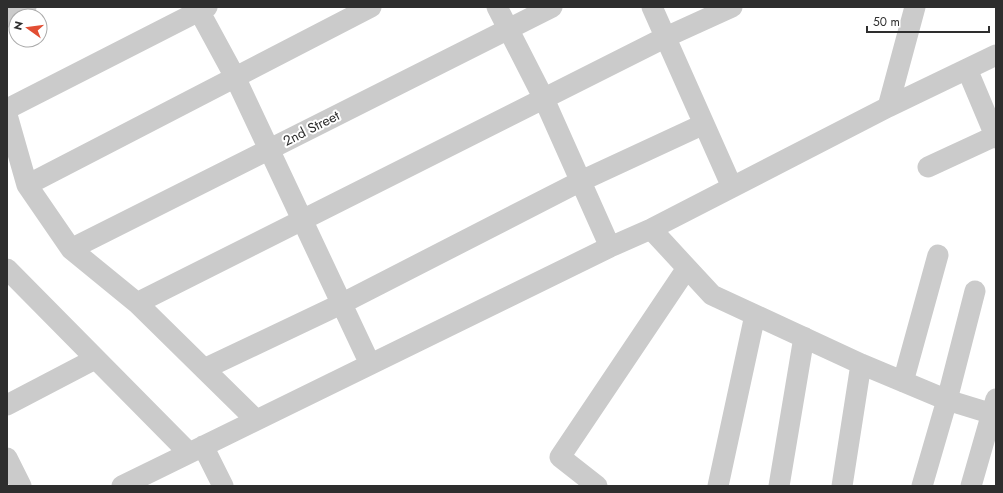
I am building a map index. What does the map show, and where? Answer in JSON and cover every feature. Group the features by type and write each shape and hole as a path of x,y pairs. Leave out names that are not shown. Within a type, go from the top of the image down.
{"street":[{"path":"7,17 26,7"},
{"path":"27,185 371,7"},
{"path":"497,7 544,98 610,247"},
{"name":"2nd Street","path":"71,248 552,7"},
{"path":"652,7 732,187"},
{"path":"137,303 544,98 732,7"},
{"path":"888,107 915,7"},
{"path":"7,109 201,8 236,77 370,364"},
{"path":"122,486 610,247 651,229 888,107 996,55"},
{"path":"928,167 996,137 967,69"},
{"path":"7,115 27,185 71,248 137,303 256,420"},
{"path":"204,369 341,304 581,181 704,124"},
{"path":"651,229 712,295 861,364 947,400 994,409 971,486"},
{"path":"903,382 938,255"},
{"path":"598,486 560,457 687,268"},
{"path":"7,269 95,359 196,450 223,486"},
{"path":"922,486 947,400 975,291"},
{"path":"718,486 755,315"},
{"path":"779,486 804,338"},
{"path":"7,405 95,359"},
{"path":"842,486 861,364"},
{"path":"7,458 21,486"}]}
